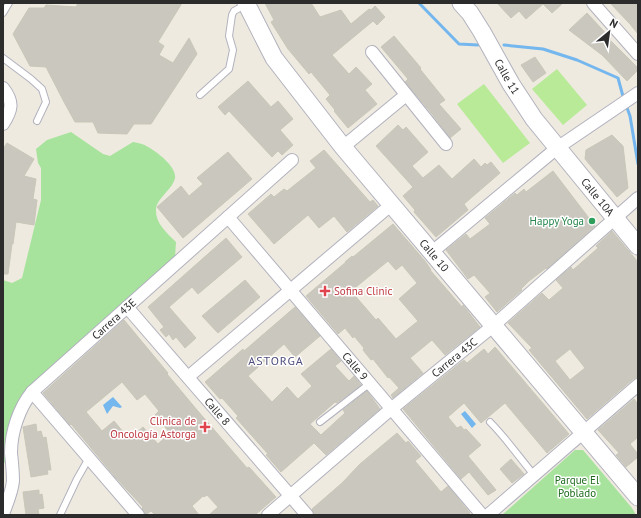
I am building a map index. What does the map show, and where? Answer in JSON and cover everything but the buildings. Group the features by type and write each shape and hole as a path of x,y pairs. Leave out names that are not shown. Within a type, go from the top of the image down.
{"main road":[{"name":"Calle 11","path":"461,3 470,13 482,32 522,101 557,148"},
{"name":"Calle 10","path":"246,4 274,58 343,147 638,497"},
{"name":"Calle 10A","path":"557,148 638,246"}],"street":[{"path":"593,3 638,54"},
{"path":"372,52 446,144"},
{"path":"3,88 11,101 10,109 5,122"},
{"path":"432,252 557,148 638,94"},
{"path":"343,147 406,95"},
{"name":"Carrera 43E","path":"3,514 9,499 13,481 11,452 13,435 24,402 32,392 292,160"},
{"name":"Carrera 43C","path":"268,515 391,409 493,326 633,202"},
{"path":"188,378 392,204"},
{"name":"Calle 9","path":"228,217 482,515"},
{"name":"Calle 8","path":"127,307 307,515"},
{"path":"488,515 638,385"},
{"path":"32,392 138,515"}],"lane":[{"path":"3,13 9,3"},
{"path":"200,95 229,69 233,50 229,36 232,15 234,11 246,4"},
{"path":"3,58 42,89 46,102 37,121"},
{"path":"320,422 369,384"},
{"path":"490,422 501,433 534,475"},
{"path":"60,515 77,478 89,458"}],"green space":[{"path":"557,69 587,105 563,125 532,89"},
{"path":"484,84 530,143 503,163 457,104"},
{"path":"71,132 103,154 110,156 133,142 143,144 152,149 169,164 175,174 174,182 159,201 156,214 162,227 176,242 175,258 37,382 7,462 3,463 3,280 12,283 22,278 41,200 41,168 38,163 36,149 47,140"},
{"name":"Parque El Poblado","path":"575,450 583,450 632,508 636,515 502,515"}],"water":[{"path":"113,397 122,407 120,408 113,406 107,414 103,405"},
{"path":"465,411 476,424 472,428 461,414"}],"waterway":[{"path":"419,3 459,44 478,45"},
{"path":"504,45 543,49 577,60 618,78 624,100"},
{"path":"626,105 630,116 638,164"}],"place":[{"name":"Happy Yoga","path":"592,221"},
{"name":"Sofina Clinic","path":"325,291"},
{"name":"Clínica de Oncología Astorga","path":"205,427"}],"district":[{"name":"ASTORGA","path":"276,361"}]}
